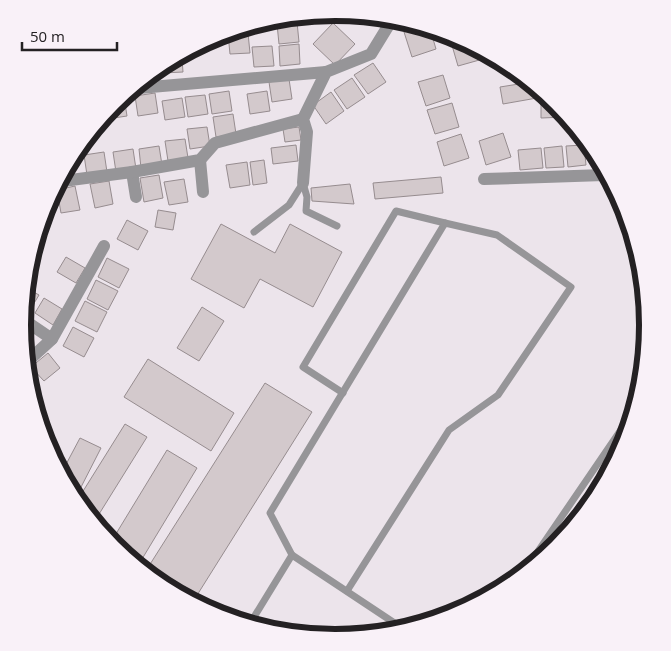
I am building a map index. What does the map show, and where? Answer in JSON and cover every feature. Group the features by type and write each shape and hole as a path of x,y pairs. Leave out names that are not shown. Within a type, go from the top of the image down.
{"street":[{"path":"146,87 326,72 371,54 388,26"},
{"path":"302,183 307,132 303,118 326,72"},
{"path":"68,180 200,160 215,143 303,118"},
{"path":"200,160 203,192"},
{"path":"132,172 136,197"},
{"path":"484,179 600,175"},
{"path":"33,356 52,339 104,246"},
{"path":"31,325 52,339"}],"lane":[{"path":"302,183 307,197 306,211 337,226"},
{"path":"254,232 289,205 302,183"},
{"path":"343,393 303,367 396,211 497,235 571,287 498,395 449,430 347,591"},
{"path":"396,624 292,555 270,513 445,223"},
{"path":"536,554 622,428"},
{"path":"253,618 292,555"}],"building":[{"path":"333,23 355,44 335,65 313,44"},
{"path":"297,24 299,42 279,44 277,27"},
{"path":"409,31 432,37 436,49 412,57 404,32"},
{"path":"248,34 250,53 230,54 229,40"},
{"path":"299,44 300,64 280,66 279,46"},
{"path":"452,44 482,59 458,66"},
{"path":"272,46 274,66 254,67 252,47"},
{"path":"182,62 183,72 166,73"},
{"path":"373,63 386,82 368,94 354,75"},
{"path":"443,75 450,98 426,106 418,82"},
{"path":"352,78 365,97 347,109 334,90"},
{"path":"289,79 292,99 272,102 269,82"},
{"path":"521,84 537,98 503,104 500,87"},
{"path":"229,91 232,111 212,114 209,94"},
{"path":"267,91 270,111 250,114 247,94"},
{"path":"331,92 344,111 326,124 313,105"},
{"path":"155,93 158,113 138,116 136,96"},
{"path":"205,95 208,114 188,117 185,97"},
{"path":"182,98 185,117 165,120 162,101"},
{"path":"541,101 557,117 541,118"},
{"path":"452,103 459,127 435,134 427,110"},
{"path":"125,105 127,116 113,118"},
{"path":"233,114 236,134 216,137 213,117"},
{"path":"207,127 210,146 190,149 187,129"},
{"path":"299,127 301,140 285,142 283,129"},
{"path":"503,133 511,157 486,165 479,141"},
{"path":"461,134 469,158 444,166 437,142"},
{"path":"185,139 188,158 168,161 165,141"},
{"path":"296,145 298,161 273,164 271,148"},
{"path":"581,145 585,151 586,165 568,167 566,146"},
{"path":"159,146 162,165 141,168 139,149"},
{"path":"562,146 564,167 546,168 544,148"},
{"path":"541,148 543,168 520,170 518,150"},
{"path":"133,149 136,169 116,172 113,152"},
{"path":"104,152 107,172 87,175 84,155"},
{"path":"264,160 267,183 253,185 250,162"},
{"path":"247,162 250,185 230,188 226,165"},
{"path":"159,175 163,198 144,202 140,178"},
{"path":"441,177 443,193 375,199 373,183"},
{"path":"184,179 188,202 169,205 164,182"},
{"path":"109,181 113,204 95,208 90,184"},
{"path":"350,184 354,204 312,201 311,188"},
{"path":"75,186 80,210 61,213 59,200 64,188"},
{"path":"158,210 176,213 173,230 155,227"},
{"path":"127,220 148,231 138,250 117,239"},
{"path":"221,224 275,253 290,224 342,252 313,307 260,279 244,308 191,279"},
{"path":"66,257 85,268 76,283 57,272"},
{"path":"107,258 129,269 119,288 98,277"},
{"path":"96,280 118,291 108,310 87,299"},
{"path":"33,292 39,295 32,307"},
{"path":"44,298 62,309 53,325 35,313"},
{"path":"85,301 107,312 97,332 75,321"},
{"path":"202,307 224,321 199,361 177,348"},
{"path":"73,327 94,338 84,357 63,346"},
{"path":"48,353 60,368 44,381 35,371 34,365"},
{"path":"148,359 234,413 211,451 124,397"},
{"path":"265,383 312,412 197,596 149,566"},
{"path":"125,424 147,437 98,516 82,493"},
{"path":"80,438 101,448 80,490 66,465"},
{"path":"167,450 197,468 142,560 115,535"}]}
